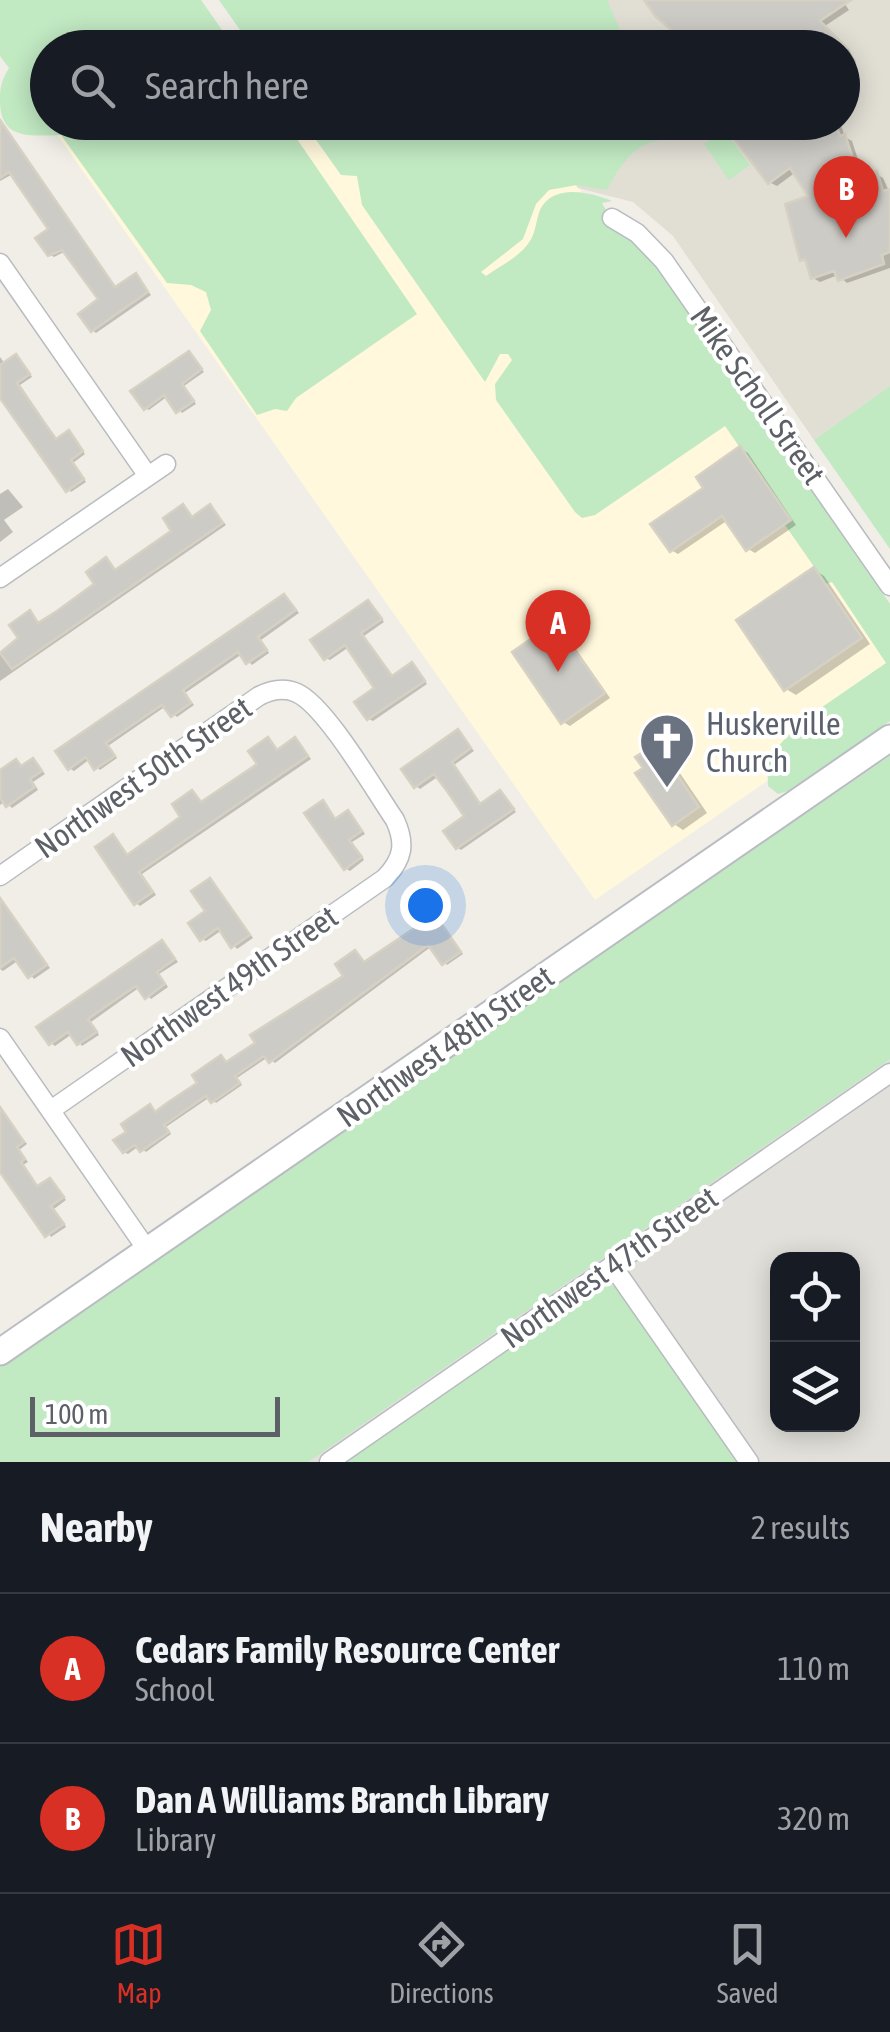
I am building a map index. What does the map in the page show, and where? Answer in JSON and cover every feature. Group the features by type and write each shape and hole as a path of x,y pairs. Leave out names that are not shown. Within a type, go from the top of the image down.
{"main road":[{"name":"Northwest 48th Street","path":"0,1352 890,738"}],"street":[{"name":"Mike Scholl Street","path":"612,218 637,233 664,262 890,586"},
{"path":"0,264 148,476"},
{"path":"0,578 166,464"},
{"name":"Northwest 49th Street","path":"50,1110 385,878 401,856 402,836 396,820 323,715 309,700 291,690"},
{"name":"Northwest 50th Street","path":"0,876 259,696 291,690"},
{"path":"0,1038 148,1251"},
{"name":"Northwest 47th Street","path":"328,1462 890,1073"},
{"path":"612,1265 749,1462"}],"shaded area":[{"path":"449,0 890,0 890,386 814,440 673,236 633,202 578,188 545,140 860,140 860,30 470,30"},
{"path":"61,140 545,140 890,628 890,696 595,900"},
{"path":"890,777 890,1462 0,1462"}],"green space":[{"path":"0,0 201,0 222,30 30,30 30,135 11,129 1,113 2,83 9,68 0,56"},
{"path":"219,0 607,0 620,30 240,30"},
{"path":"65,140 298,140 417,314 296,398 287,411 275,409 257,415 200,331 211,310 206,292 191,285 167,283"},
{"path":"316,140 661,140 633,152 607,190 577,185 549,190 536,204 523,239 481,272 486,276 526,246 534,234 540,210 554,196 573,192 612,201 602,203 618,232 631,238 652,259 890,604 890,721 788,791 778,794 768,786 767,758 802,721 886,663 832,582 826,584 785,525 790,520 725,426 595,515 582,518 496,400 495,384 512,360 508,354 500,354 485,382 362,205 357,176 341,175"},
{"path":"710,140 731,140 750,165 729,180 704,144"},
{"path":"890,386 890,549 814,440"},
{"path":"890,756 890,1059 308,1462 0,1462 0,1365 127,1282 200,1228"},
{"path":"594,1284 614,1286 623,1293 739,1462 338,1462"}],"building":[{"path":"644,0 851,0 820,21 829,30 671,30"},
{"path":"0,120 115,287 136,273 148,292 91,332 78,314 98,299 62,250 48,256 35,238 48,229 9,172 0,178"},
{"path":"735,140 847,140 859,178 877,171 883,191 890,189 890,252 882,255 884,264 838,281 834,271 811,279 805,259 800,261 785,204 808,196 790,168 768,184"},
{"path":"189,351 202,369 182,384 194,401 176,413 164,395 144,410 130,391"},
{"path":"16,354 30,374 17,383 43,421 56,439 69,430 83,451 71,460 84,479 66,492 0,398 0,365"},
{"path":"740,446 791,520 746,551 722,516 670,552 650,524 703,488 696,477"},
{"path":"183,504 192,517 210,504 223,523 12,669 0,653 18,638 9,625 30,610 38,623 57,611 94,584 86,572 106,557 115,570 171,531 163,518"},
{"path":"814,567 862,638 784,691 736,620"},
{"path":"284,594 296,610 258,637 267,650 246,664 238,652 183,690 191,703 171,717 162,705 106,743 115,756 94,770 86,757 68,770 55,751"},
{"path":"368,600 382,619 361,633 392,676 412,662 425,681 367,720 354,702 374,688 345,645 324,660 310,640"},
{"path":"555,622 605,693 561,724 512,652"},
{"path":"458,729 471,748 452,762 480,804 500,790 514,809 456,849 443,831 464,816 447,791 434,774 414,788 401,769"},
{"path":"268,737 277,750 295,737 308,756 139,872 153,892 134,905 95,847 113,834 127,855 180,817 172,804 192,790 201,802 257,764 248,751"},
{"name":"Huskerville Church","path":"648,749 655,760 663,754 699,807 672,826 635,773 643,768 635,757"},
{"path":"33,758 42,771 30,779 35,787 6,807 0,798 0,770 16,759 21,766"},
{"path":"323,800 335,819 348,810 362,831 349,840 362,857 344,870 304,813"},
{"path":"210,878 250,935 231,948 218,928 200,941 188,923 205,911 191,891"},
{"path":"421,894 461,952 442,965 428,945 269,1063 264,1056 235,1076 240,1083 211,1103 206,1096 164,1125 169,1132 140,1152 135,1145 123,1153 113,1140 126,1132 121,1124 150,1104 155,1112 197,1083 192,1075 221,1055 226,1062 255,1043 250,1035 343,976 335,964 355,950 364,962 416,927 402,908"},
{"path":"0,898 47,965 28,978 14,958 0,968"},
{"path":"162,940 175,959 157,972 165,984 145,999 136,986 108,1005 88,1019 97,1032 77,1045 68,1032 49,1045 36,1027"},
{"path":"0,1107 24,1142 17,1147 25,1159 21,1162 37,1186 50,1178 64,1197 51,1206 64,1224 45,1237 0,1172"}],"place":[{"name":"Dan A Williams Branch Library","path":"846,238"},
{"name":"Cedars Family Resource Center","path":"558,672"},
{"name":"Huskerville Church","path":"667,790"}]}
